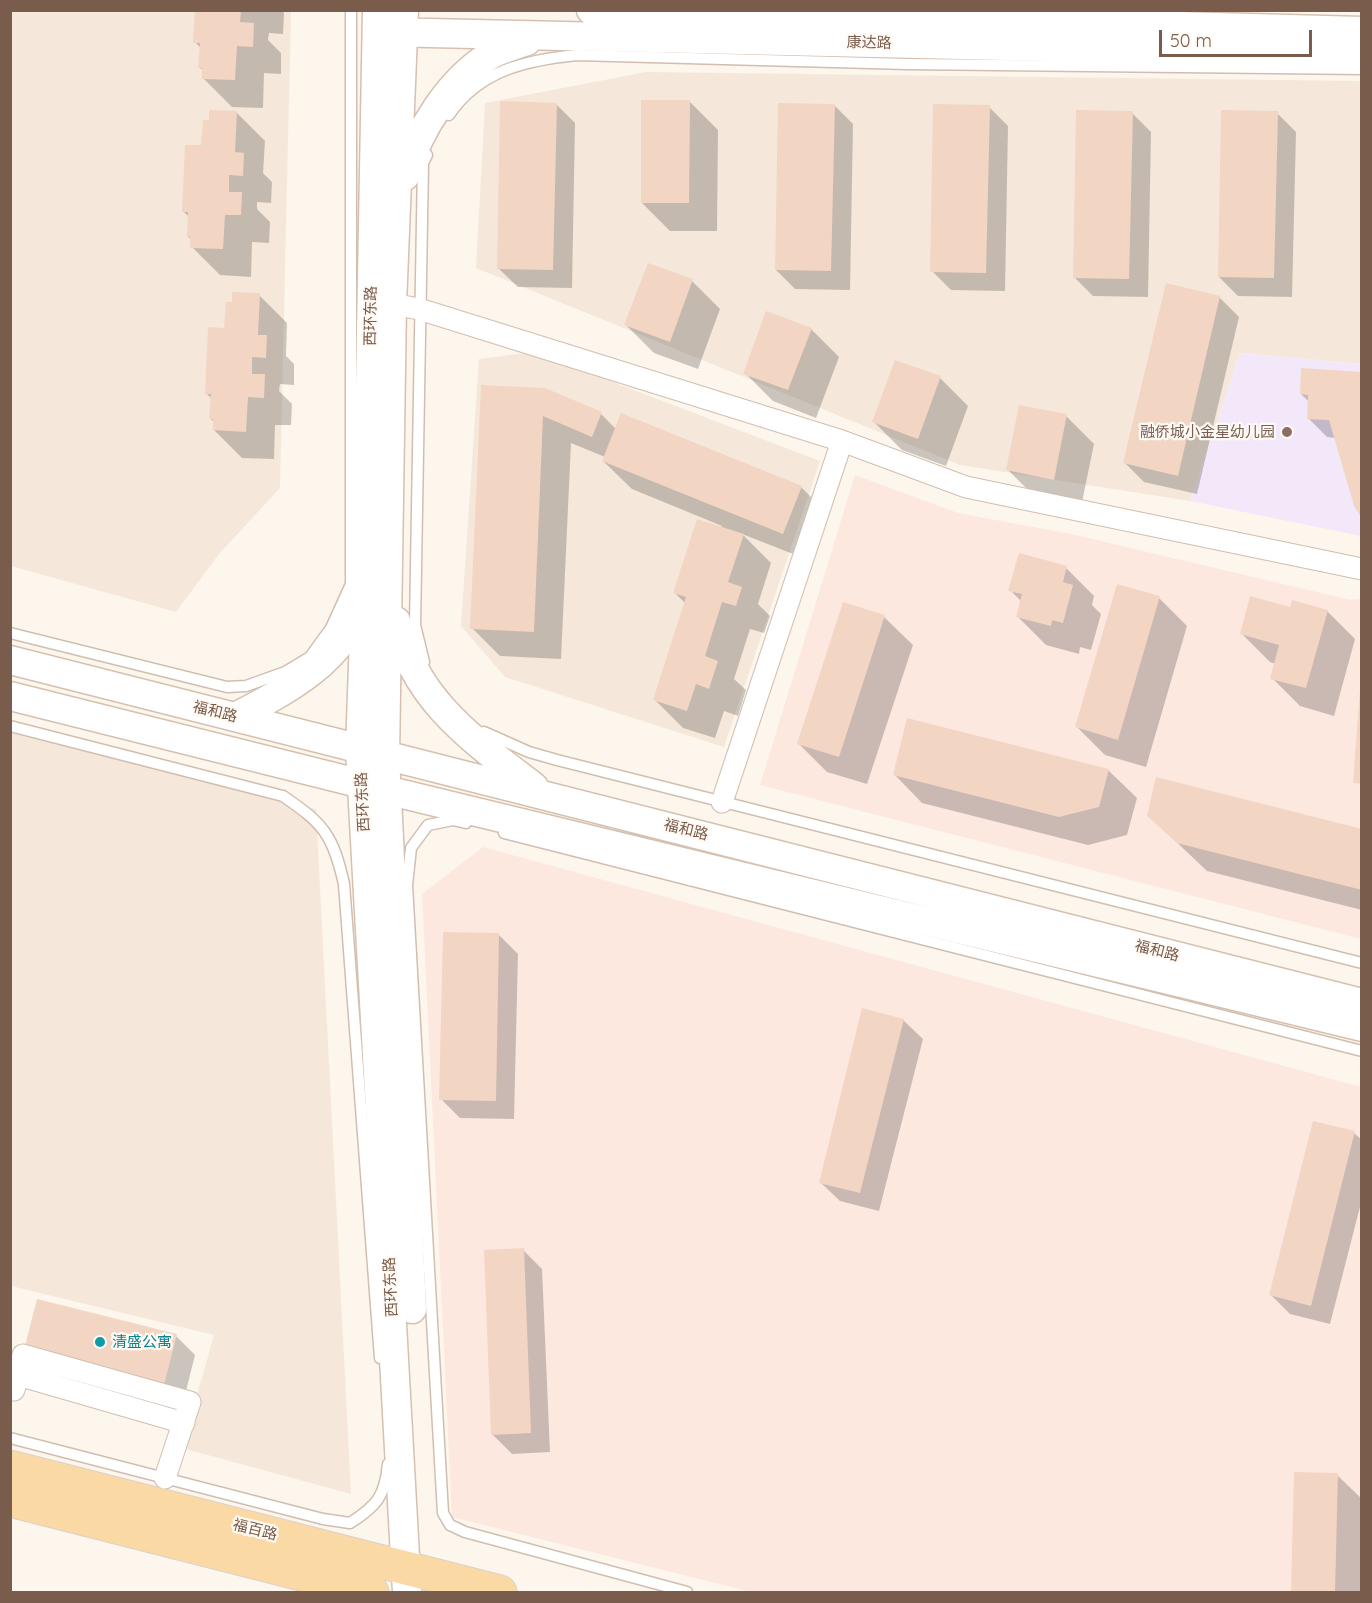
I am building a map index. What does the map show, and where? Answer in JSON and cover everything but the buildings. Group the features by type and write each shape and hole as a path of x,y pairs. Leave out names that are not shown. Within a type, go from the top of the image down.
{"main road":[{"name":"福百路","path":"10,1467 417,1582 500,1593"},
{"name":"福百路","path":"10,1500 372,1593"}],"street":[{"name":"康达路","path":"591,10 1362,31"},
{"name":"康达路","path":"390,21 544,36 1362,54"},
{"name":"西环东路","path":"373,754 388,590 406,306 396,204 390,21"},
{"name":"西环东路","path":"390,21 367,549 374,787 417,1582"},
{"path":"396,204 411,157 426,126 449,95 472,69 494,53 544,36"},
{"path":"406,306 842,441 966,487 1362,569"},
{"path":"722,802 842,441"},
{"path":"235,717 274,697 339,646 358,605 367,549"},
{"path":"388,590 408,663 431,696 470,738 542,794"},
{"name":"福和路","path":"10,660 1362,1004"},
{"name":"福和路","path":"10,696 374,787 1362,1027"},
{"path":"14,1382 23,1355 190,1401 165,1478"}],"lane":[{"path":"10,633 227,687 265,681 285,672 310,657 331,628 351,584 351,10"},
{"path":"441,127 453,109 495,72 533,60 577,55 907,64 1362,69"},
{"path":"431,145 423,163 406,306 415,625 425,669 463,718 492,737 529,752 1362,963"},
{"path":"10,726 284,796 316,819 337,853 344,884 381,1370"},
{"path":"476,826 453,820 428,825 411,848 407,885 444,1513 450,1525 465,1532 687,1593"},
{"path":"488,829 1362,1051"},
{"path":"10,1438 323,1519 350,1523 370,1511 384,1492 387,1453"}],"shaded area":[{"path":"10,11 291,11 280,488 219,554 176,612 11,566"},
{"path":"646,72 1361,81 1361,364 1240,353 1190,501 960,465 476,268 485,103"},
{"path":"534,352 820,461 724,747 505,677 461,626 479,359"},
{"name":"融侨城小金星幼儿园","path":"1240,353 1361,364 1361,536 1190,501"},
{"path":"855,475 958,513 1071,534 1351,600 1361,599 1361,939 760,785"},
{"path":"11,733 316,809 351,1494 182,1448 214,1335 11,1286"},
{"path":"483,847 1361,1087 1361,1592 751,1592 452,1517 422,894"}],"place":[{"name":"融侨城小金星幼儿园","path":"1287,432"},
{"name":"清盛公寓","path":"100,1342"}]}
